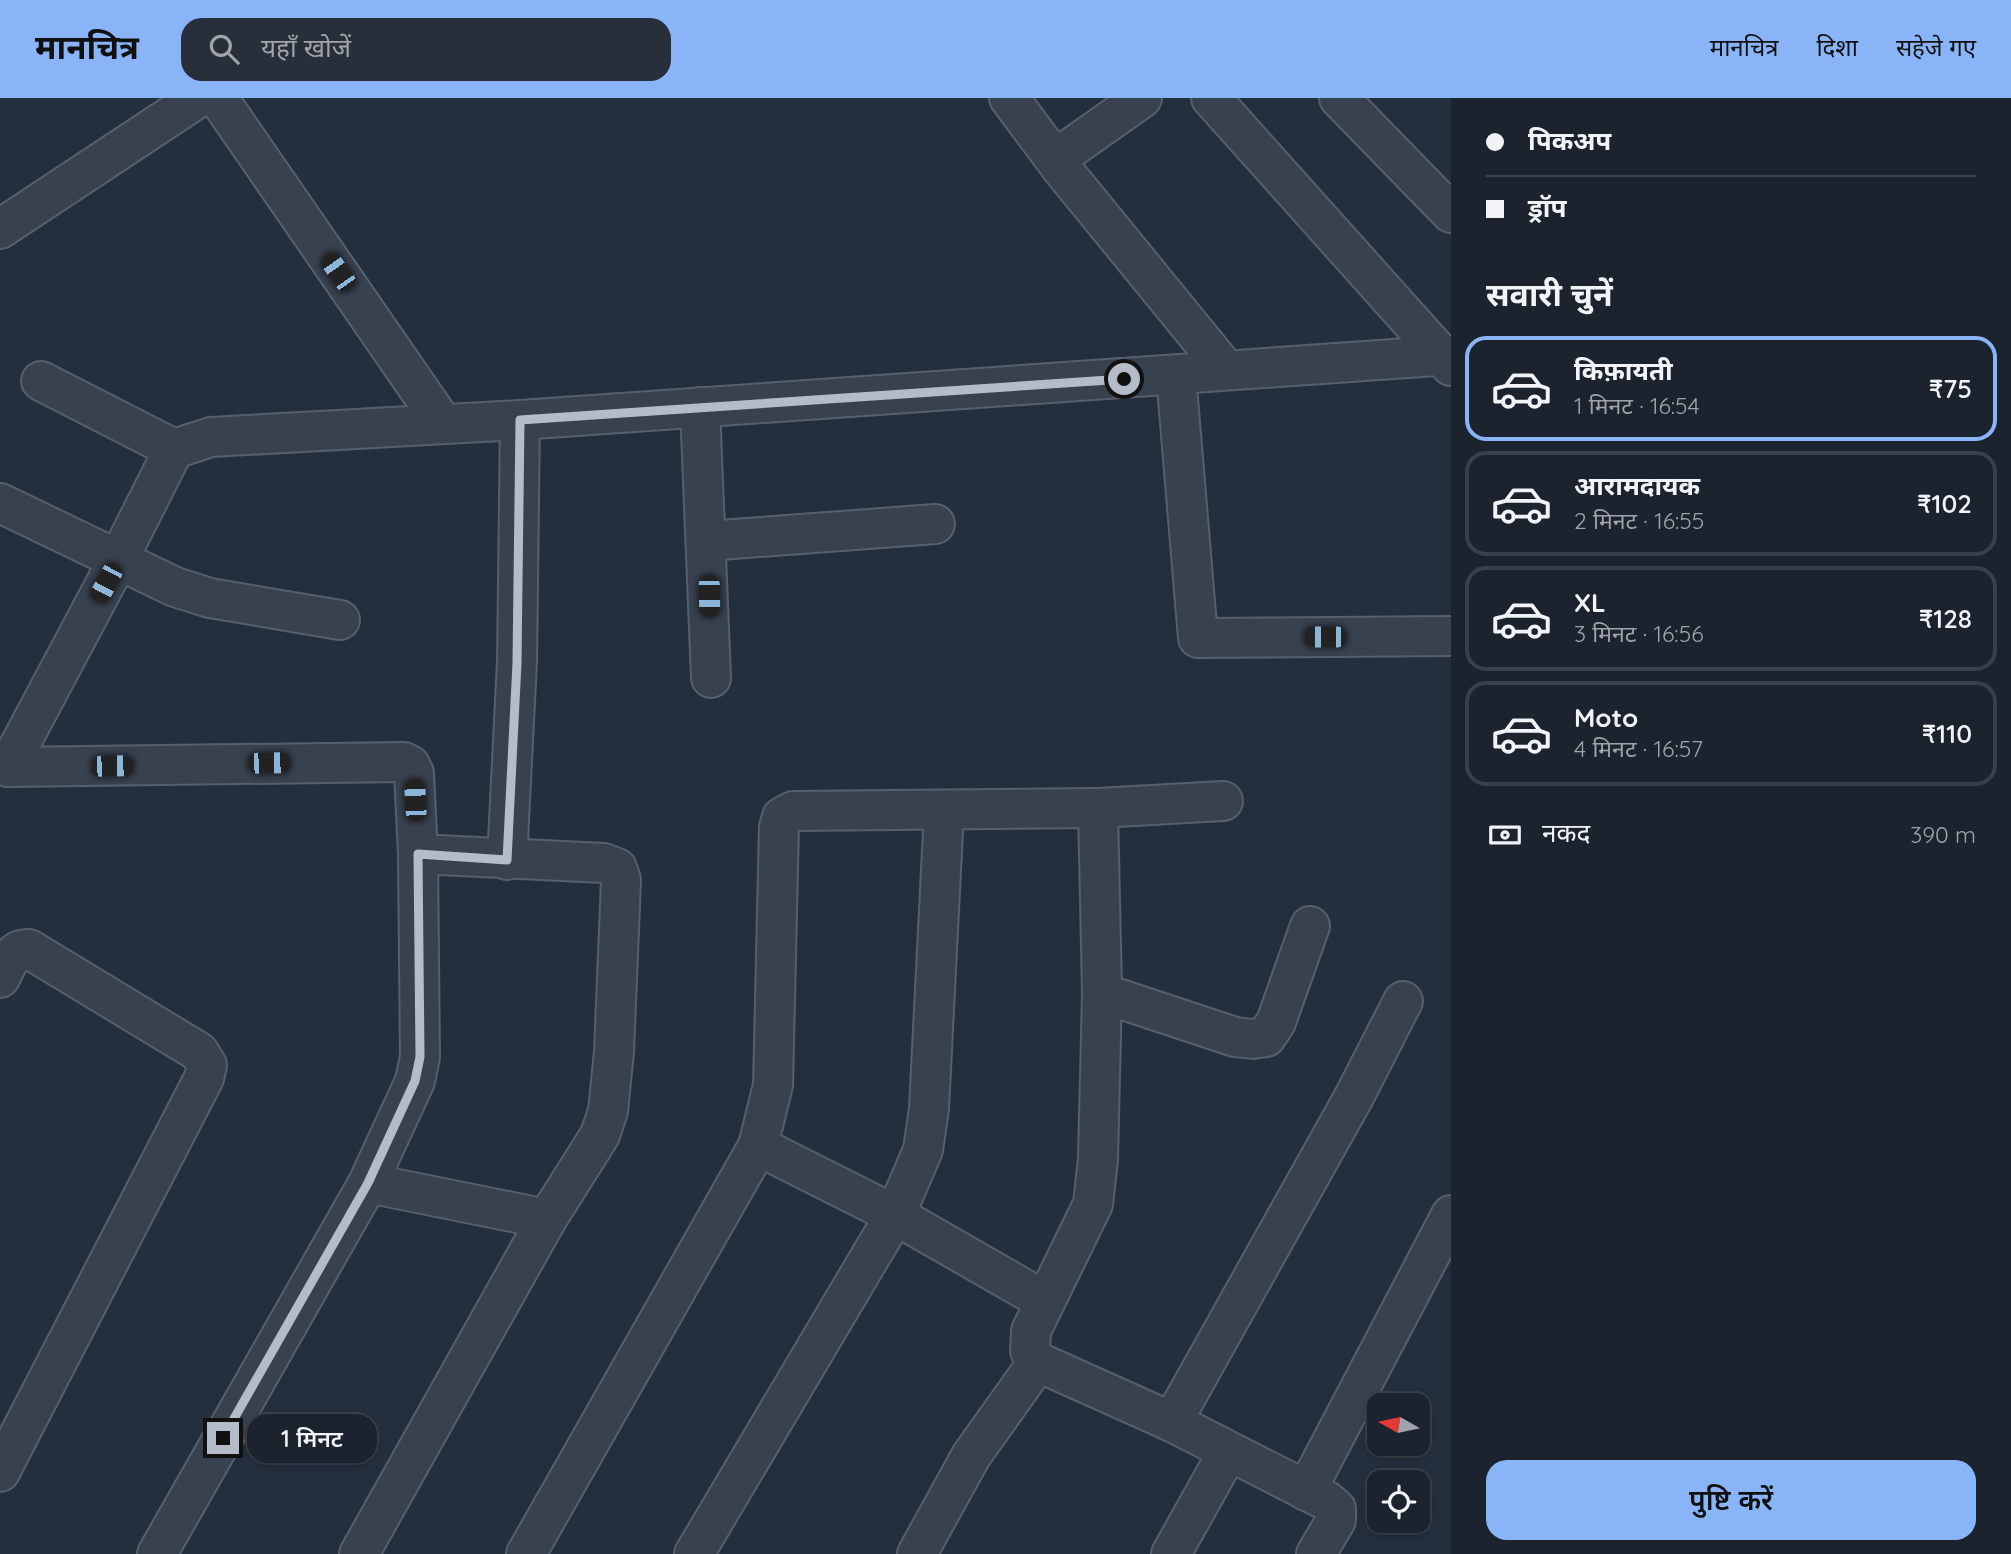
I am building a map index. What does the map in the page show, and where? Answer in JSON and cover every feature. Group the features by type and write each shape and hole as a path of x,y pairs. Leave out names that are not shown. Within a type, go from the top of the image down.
{"street":[{"path":"0,229 198,98"},
{"path":"218,98 443,424"},
{"path":"1009,98 1062,169 1226,370"},
{"path":"1062,169 1059,163 1063,153 1142,98"},
{"path":"1210,98 1449,359"},
{"path":"1353,105 1451,213"},
{"path":"41,381 174,449 211,437 520,420 1226,370 1449,359"},
{"path":"1177,375 1198,638 1451,636"},
{"path":"700,407 711,678"},
{"path":"507,860 517,663 520,420"},
{"path":"157,1554 368,1183 415,1081 420,1057 418,854 414,773 410,765 404,762 4,766 118,561 174,449"},
{"path":"0,503 175,587 210,598 340,620"},
{"path":"707,541 935,524"},
{"path":"526,1554 758,1146 773,1085 779,827 782,817 793,811 1098,808 1223,801"},
{"path":"1098,808 1102,993 1098,1158 1093,1205 1031,1331 1030,1350 1038,1362 1172,1422 1327,1500 1336,1509 1336,1520 1316,1554"},
{"path":"694,1554 895,1215 923,1150 929,1109 944,811"},
{"path":"359,1554 547,1219 600,1135 608,1111 614,1052 621,880 617,868 604,863 418,854"},
{"path":"1102,993 1234,1037 1266,1037 1276,1022 1310,926"},
{"path":"0,978 14,953 20,949 29,949 199,1052 206,1065 204,1078 0,1472"},
{"path":"1172,1422 1355,1095 1403,1001"},
{"path":"758,1146 895,1215 1045,1301"},
{"path":"368,1183 547,1219"},
{"path":"1306,1491 1451,1215"},
{"path":"917,1554 971,1456 1038,1362"},
{"path":"1171,1554 1228,1452"}],"route":[{"path":"223,1438 368,1183 415,1081 420,1057 418,854 507,860 517,663 520,420 1124,379"}]}
